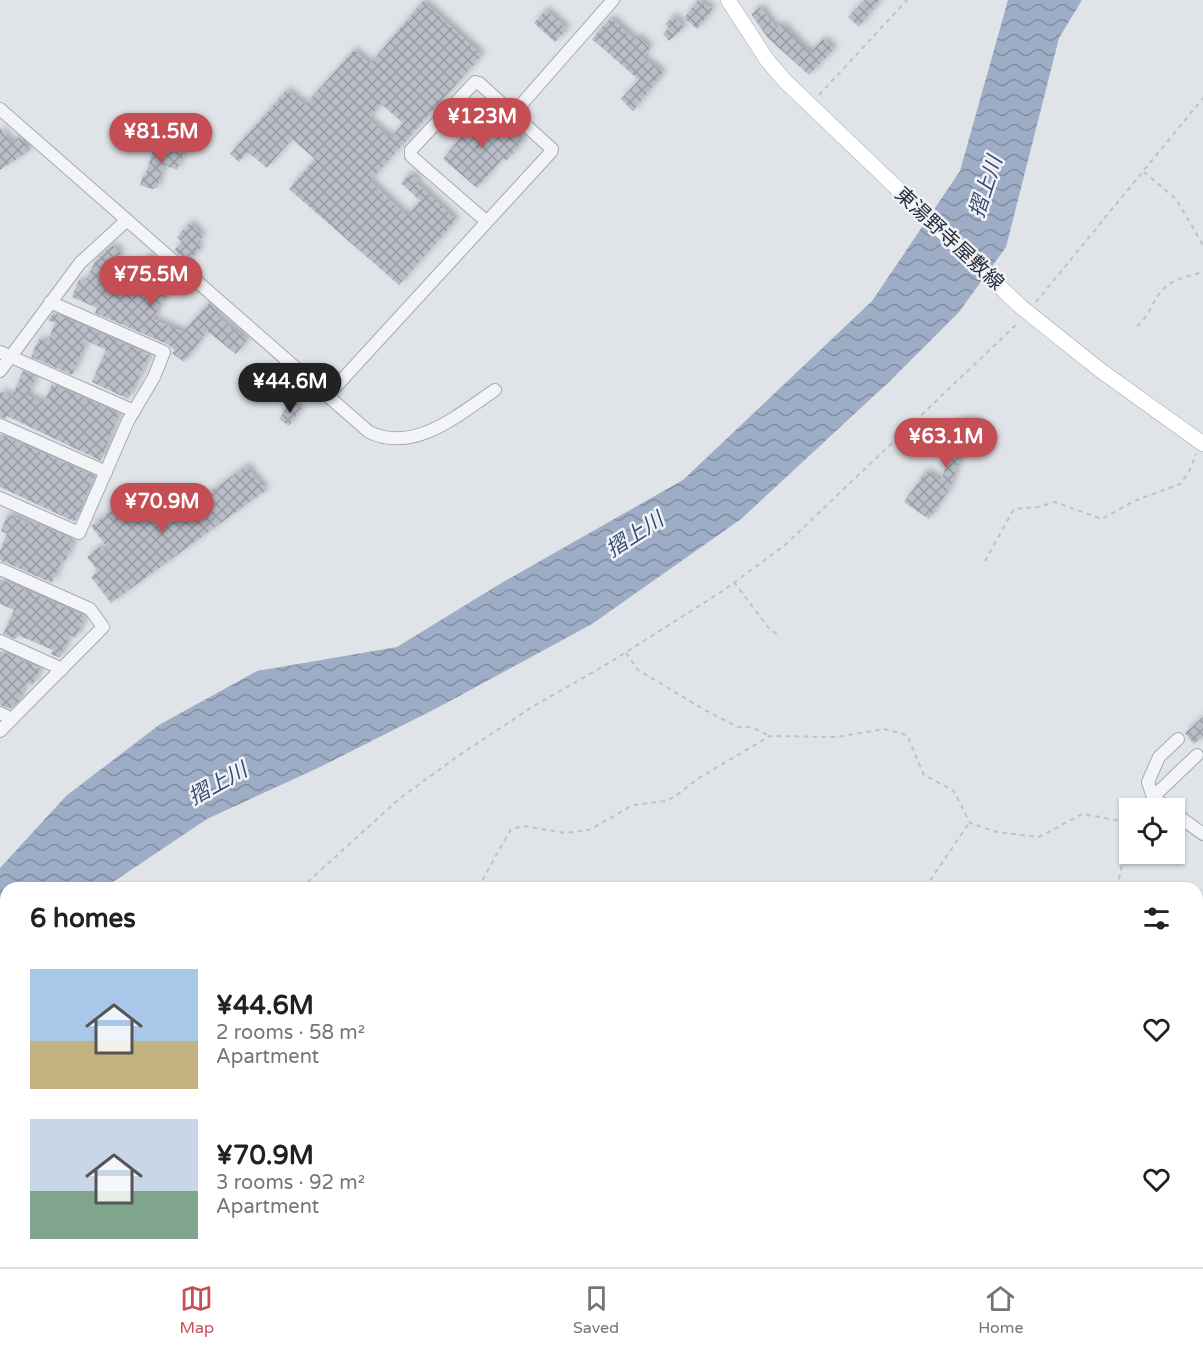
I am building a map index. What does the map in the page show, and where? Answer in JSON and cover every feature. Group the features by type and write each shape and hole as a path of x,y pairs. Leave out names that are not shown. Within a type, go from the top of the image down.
{"main road":[{"name":"東湯野寺屋敷線","path":"728,0 767,60 809,105 1024,310 1203,444"}],"street":[{"path":"513,114 613,0"},
{"path":"329,394 486,222 552,149 479,82 475,82 411,150 411,156 486,222"},
{"path":"0,109 329,394 369,432 388,438 429,433 495,390"},
{"path":"0,371 5,354 80,263 127,220"},
{"path":"0,498 80,533 134,411 154,378 164,352 50,302"},
{"path":"5,354 134,411"},
{"path":"0,424 106,472"},
{"path":"0,568 90,609 103,627 0,731"},
{"path":"0,641 62,669"},
{"path":"0,713 12,719"},
{"path":"1178,739 1152,768 1148,782 1154,797 1197,755"},
{"path":"1185,821 1203,834"}],"path":[{"path":"809,105 851,63 906,0"},
{"path":"308,882 399,799 458,756 532,707 626,653 734,582 785,545 1024,310 1144,172 1203,99"},
{"path":"1144,172 1176,199 1203,244"},
{"path":"1137,326 1145,320 1162,290 1172,282 1203,272"},
{"path":"985,561 1014,509 1038,507 1055,502 1102,519 1134,501 1172,489 1180,484 1203,444"},
{"path":"734,582 768,627 779,636"},
{"path":"626,653 638,670 738,727 751,727 771,736 837,737 884,729 907,735 924,775 954,791 970,822 997,832 1039,837 1082,814 1119,820"},
{"path":"481,882 511,829 524,826 565,833 589,830 633,805 664,801 675,797 699,778 771,736"},
{"path":"930,882 970,822"},
{"path":"1118,882 1122,864"}],"water":[{"name":"摺上川","path":"1008,0 1082,0 1059,38 1006,247 959,312 891,380 741,519 592,624 437,708 320,767 207,819 113,882 0,882 0,868 66,796 159,725 257,671 397,647 503,582 683,480 872,301 960,171"}],"building":[{"path":"698,0 713,9 697,29 684,18"},
{"path":"865,0 880,0 859,27 848,17"},
{"path":"423,1 482,55 370,181 407,216 420,201 401,183 410,173 418,180 416,182 456,220 399,285 289,189 315,159 292,139 267,168 248,152 239,162 230,154 287,90 305,105 354,50 370,64","holes":["381,104 403,123 391,138 368,119"]},
{"path":"760,7 777,29 781,24 810,53 823,39 834,49 809,75 768,38 751,14"},
{"path":"546,10 567,29 555,42 534,23"},
{"path":"674,16 684,27 669,41 663,34 669,28 665,24"},
{"path":"611,18 635,40 638,37 650,48 642,57 663,73 633,111 621,99 639,80 592,39"},
{"path":"484,109 523,141 506,161 503,158 477,188 443,159"},
{"path":"0,127 11,143 20,137 30,150 0,170"},
{"path":"156,141 184,154 177,170 164,165 157,188 152,189 140,185"},
{"path":"190,223 203,236 196,243 201,248 188,262 174,250 182,242 177,237"},
{"path":"112,245 122,254 96,281 123,293 133,281 128,277 147,257 153,260 161,267 157,271 174,281 153,319 183,332 209,303 219,312 216,315 247,340 236,354 207,331 184,362 172,353 175,350 167,344 95,313 97,308 72,297 79,280 85,282 96,260"},
{"path":"54,313 150,355 128,399 92,382 106,350 87,341 72,375 31,357 39,339 47,343 55,323 48,320"},
{"path":"23,371 36,377 27,396 44,403 52,384 119,413 101,461 7,416 6,419 0,417 0,391 12,397"},
{"path":"292,401 302,408 289,426 279,419"},
{"path":"971,419 987,429 970,457 962,452 950,488 929,519 904,502 926,471 941,481 954,442 950,424"},
{"path":"0,434 95,476 75,522 0,487"},
{"path":"246,466 266,490 111,603 91,577 98,571 87,557 99,547 111,552 91,526 125,501 138,518 149,510 162,527"},
{"path":"8,514 70,538 67,544 75,540 65,561 62,560 52,583 0,560 0,551 7,534 1,531"},
{"path":"0,579 85,616 76,638 70,635 60,658 51,654 53,650 18,635 16,639 3,634 14,610 0,604"},
{"path":"0,651 40,668 33,685 26,683 19,701 10,709 0,705"},
{"path":"1203,717 1203,736 1194,744 1185,733"}]}
